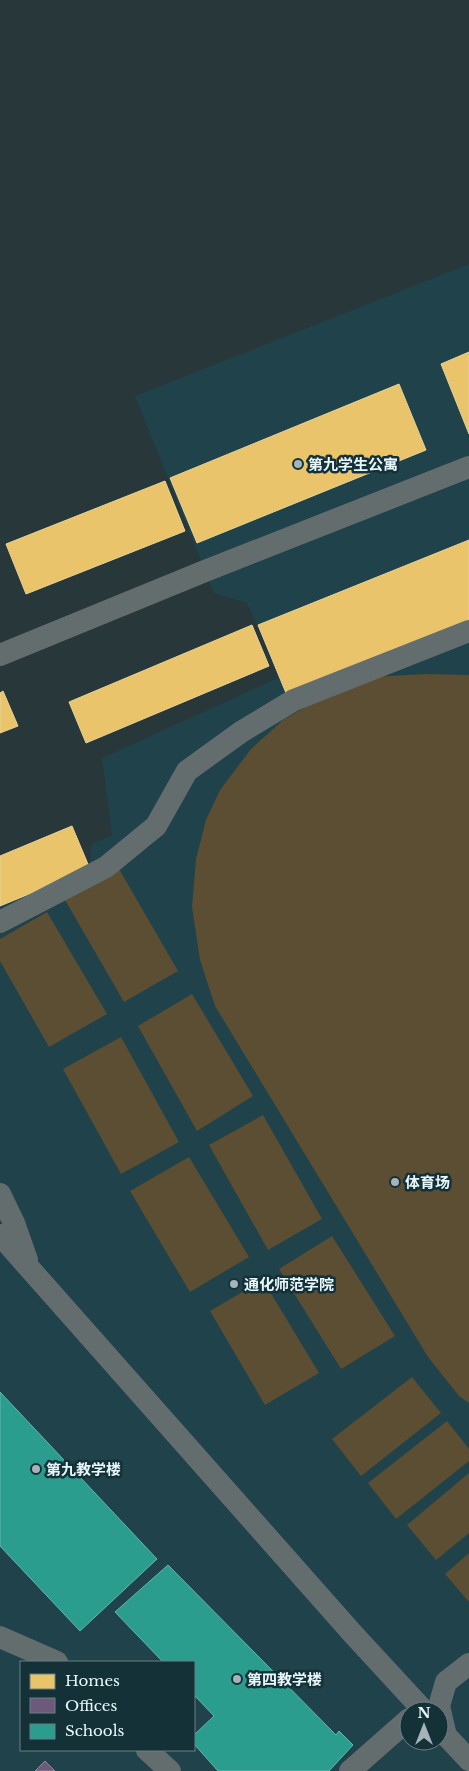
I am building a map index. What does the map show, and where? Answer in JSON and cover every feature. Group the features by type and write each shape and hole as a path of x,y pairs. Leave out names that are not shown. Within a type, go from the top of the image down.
{"street":[{"path":"0,655 205,571 469,467"},
{"path":"0,922 106,867 156,826 187,771 241,732 294,700 469,631"},
{"path":"0,1194 14,1222 31,1270"},
{"path":"0,1235 394,1680 410,1701"},
{"path":"0,1250 31,1270"},
{"path":"0,1637 55,1661"},
{"path":"428,1701 446,1682 469,1664"},
{"path":"394,1680 421,1692 446,1682"},
{"path":"394,1680 400,1701"},
{"path":"440,1701 446,1682"},
{"path":"350,1771 399,1732"},
{"path":"449,1740 469,1760"},
{"path":"148,1751 170,1771"}],"shaded area":[{"name":"通化师范学院","path":"469,264 469,1771 0,1771 0,906 90,869 91,844 112,835 102,758 280,677 247,603 214,593 135,396"},
{"name":"体育场","path":"425,674 469,675 469,1403 459,1396 428,1357 215,1006 200,960 192,907 196,859 206,820 220,790 251,749 283,720 324,696 372,677"},
{"path":"119,869 178,971 124,1002 65,900"},
{"path":"47,912 107,1014 49,1047 0,961 0,939"},
{"path":"192,994 253,1096 197,1131 138,1026"},
{"path":"121,1037 179,1142 121,1174 63,1069"},
{"path":"263,1115 322,1219 268,1250 209,1145"},
{"path":"189,1157 249,1257 190,1292 130,1191"},
{"path":"332,1236 395,1336 341,1369 279,1269"},
{"path":"263,1280 319,1373 265,1405 210,1311"},
{"path":"412,1377 441,1413 361,1476 332,1439"},
{"path":"447,1421 469,1449 469,1461 396,1519 368,1483"},
{"path":"469,1473 469,1533 436,1560 407,1525"},
{"path":"469,1553 469,1602 445,1574"}],"building: Homes":[{"path":"469,352 469,434 441,364"},
{"name":"第九学生公寓","path":"399,384 426,450 197,543 170,478"},
{"path":"165,481 185,531 26,594 6,544"},
{"path":"469,540 469,620 286,693 258,625"},
{"path":"252,625 269,666 86,743 69,702"},
{"path":"3,691 18,726 0,733 0,693"},
{"path":"72,826 90,869 0,906 0,856"}],"building: Offices":[{"path":"45,1761 55,1771 35,1771"}],"building: Schools":[{"name":"第九教学楼","path":"0,1392 157,1559 80,1631 0,1546"},
{"name":"第四教学楼","path":"168,1565 336,1735 339,1731 353,1745 329,1771 218,1771 195,1745 195,1734 214,1716 195,1696 195,1661 162,1661 115,1612"}],"place":[{"name":"第九学生公寓","path":"298,464"},
{"name":"体育场","path":"395,1182"},
{"name":"通化师范学院","path":"234,1284"},
{"name":"第九教学楼","path":"36,1469"},
{"name":"第四教学楼","path":"237,1679"}]}
